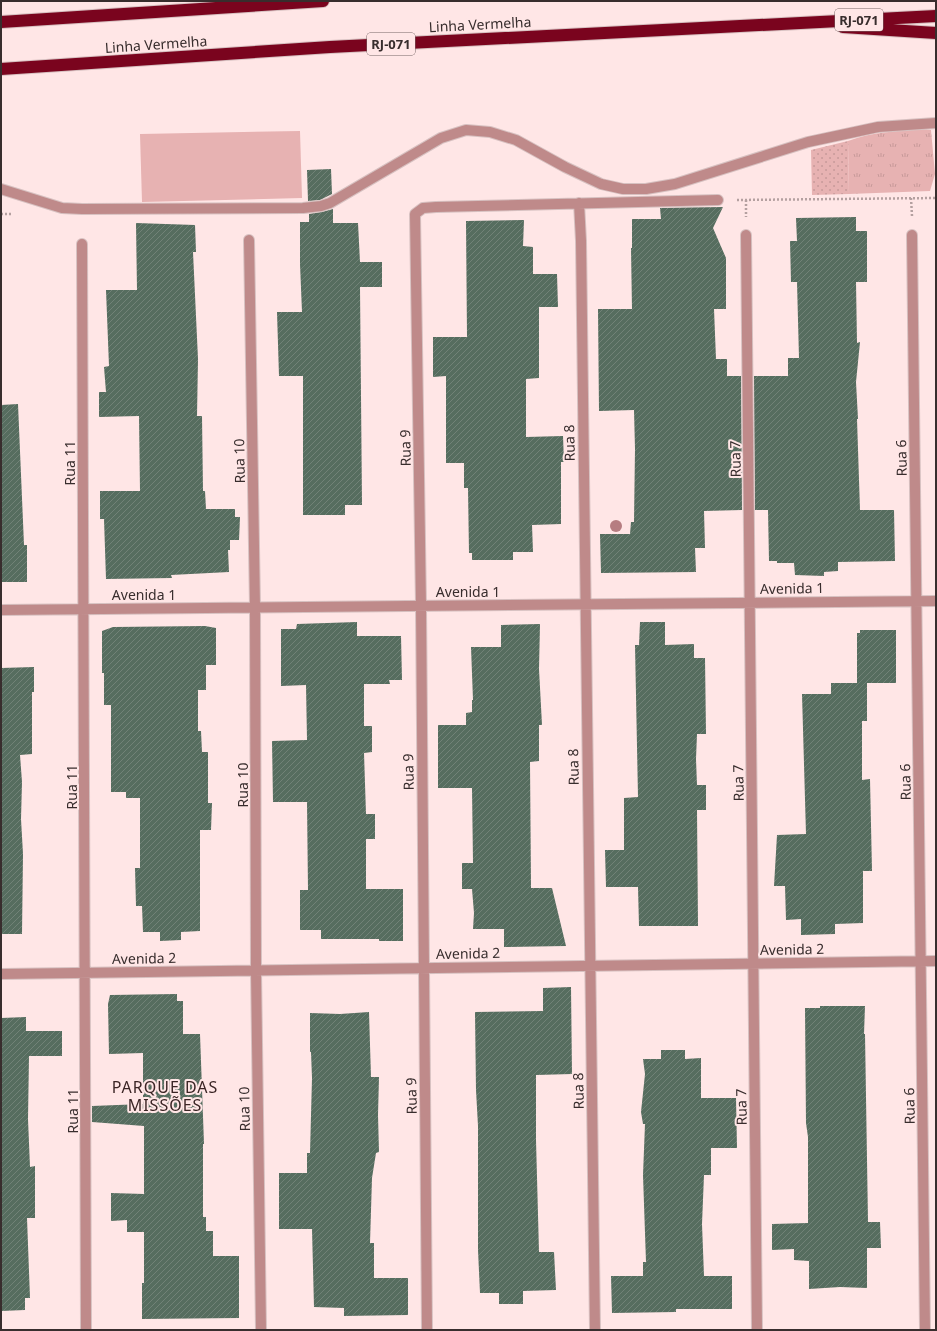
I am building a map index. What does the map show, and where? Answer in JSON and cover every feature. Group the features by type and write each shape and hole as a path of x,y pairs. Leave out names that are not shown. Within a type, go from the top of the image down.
{"highway":[{"path":"1,22 323,1"},
{"name":"Linha Vermelha","path":"1,69 330,47 936,16"},
{"path":"782,24 936,33"}],"street":[{"path":"1,189 62,208 82,210 303,208 321,206 334,201 441,138 466,130 490,132 516,140 564,167 601,184 623,189 646,189 675,184 821,139 878,127 936,123"},
{"path":"579,203 718,200"},
{"name":"Rua 9","path":"427,1330 415,214 423,208 430,207 579,203"},
{"name":"Rua 8","path":"579,203 581,241 595,1330"},
{"name":"Rua 6","path":"912,234 925,1330"},
{"name":"Rua 7","path":"746,235 757,1330"},
{"name":"Rua 10","path":"249,240 255,607 256,970 261,1330"},
{"name":"Rua 11","path":"82,244 86,1330"},
{"name":"Avenida 1","path":"1,610 936,601"},
{"name":"Avenida 2","path":"1,974 936,961"}],"path":[{"path":"718,200 936,198"}],"green space":[{"path":"922,129 931,130 935,174 930,191 849,194 848,141 875,134"},
{"path":"300,131 302,198 142,202 140,134"},
{"path":"848,141 849,194 812,195 811,150"}],"building":[{"path":"331,169 332,194 320,200 308,201 307,170"},
{"path":"723,207 713,228 726,258 726,309 714,309 716,359 727,359 727,376 741,376 742,510 704,511 705,548 695,548 696,572 601,573 600,534 630,534 631,522 634,522 635,449 634,410 599,411 598,309 632,309 632,219 661,219 660,208"},
{"path":"333,209 333,223 358,223 360,262 382,262 382,287 360,287 362,505 345,505 345,515 303,515 303,376 279,376 277,312 302,312 300,222 309,222 309,214"},
{"path":"856,217 856,231 867,231 867,282 856,282 857,343 860,342 856,382 860,510 894,510 895,561 838,562 838,571 824,572 824,576 795,575 794,563 777,563 777,561 769,561 768,510 755,510 754,376 788,376 788,358 799,358 797,282 791,282 790,241 797,241 796,218"},
{"path":"524,220 523,246 533,247 533,274 557,274 558,307 539,307 539,378 526,379 526,437 563,436 564,462 561,462 561,524 532,525 533,552 513,552 513,560 472,560 472,553 469,553 468,488 464,488 464,463 446,463 446,376 433,377 433,337 467,337 466,221"},
{"path":"136,223 195,225 196,252 193,252 198,359 197,416 202,416 203,491 205,491 206,509 235,509 235,517 240,517 239,540 230,540 230,550 228,550 229,572 171,575 172,578 106,579 104,519 100,519 100,491 140,491 139,416 99,417 99,392 106,392 104,367 109,366 106,290 137,290"},
{"path":"18,404 24,545 27,545 27,582 1,582 1,405"},
{"path":"357,622 357,636 401,636 402,680 389,680 390,684 364,684 364,726 372,726 372,752 364,753 366,814 375,814 375,839 366,839 366,889 403,889 403,941 379,941 379,939 321,939 321,930 300,930 300,890 308,890 307,802 273,802 272,741 307,740 306,685 281,686 281,629 296,629 297,624"},
{"path":"640,622 665,622 665,645 694,644 694,658 705,658 706,734 697,734 696,759 697,785 706,785 706,810 697,810 698,926 639,926 638,887 606,887 605,850 624,850 624,798 638,797 635,645 639,645"},
{"path":"540,624 539,669 542,725 539,725 539,761 530,762 531,888 552,888 566,946 504,947 504,929 473,929 474,913 472,889 462,889 462,863 473,863 472,788 438,788 438,725 466,725 466,713 472,712 471,647 501,647 501,625"},
{"path":"205,626 216,628 216,665 206,665 206,690 198,690 198,731 201,731 202,752 208,752 208,803 212,803 211,830 200,830 200,931 181,932 181,940 160,941 160,932 143,932 142,906 136,906 135,868 140,868 140,798 126,798 126,792 111,792 111,705 104,705 102,631 113,627"},
{"path":"860,630 896,630 896,683 867,683 867,721 862,721 862,780 870,779 872,871 863,871 863,923 835,924 835,934 801,935 801,919 786,920 785,886 774,886 777,835 806,834 802,694 831,694 831,683 857,683 857,633 860,633"},
{"path":"34,667 34,692 32,692 32,754 20,755 23,854 22,934 1,934 1,668"},
{"path":"571,987 572,1074 536,1075 539,1252 554,1252 556,1290 523,1291 523,1304 499,1304 499,1293 480,1293 478,1250 478,1126 475,1012 543,1011 543,988"},
{"path":"177,994 177,1001 183,1001 183,1034 200,1034 204,1144 203,1217 206,1217 206,1231 213,1231 213,1256 239,1256 239,1318 142,1319 144,1232 127,1232 127,1220 111,1221 111,1193 144,1194 144,1126 92,1122 92,1106 143,1104 143,1053 109,1054 108,1004 110,995"},
{"path":"820,1006 865,1006 864,1034 868,1222 880,1222 881,1248 867,1248 867,1288 840,1287 809,1289 809,1261 794,1260 794,1249 772,1250 772,1224 808,1223 805,1008 820,1008"},
{"path":"369,1012 371,1077 379,1077 379,1152 376,1153 372,1178 370,1243 374,1243 374,1278 408,1278 408,1315 344,1316 344,1308 314,1307 312,1229 279,1229 279,1173 307,1173 307,1153 310,1153 312,1078 310,1013 340,1014"},
{"path":"26,1017 26,1031 62,1031 62,1056 29,1056 28,1119 30,1167 35,1166 35,1218 27,1218 30,1298 25,1298 25,1310 1,1311 1,1018"},
{"path":"661,1050 685,1050 685,1059 701,1058 701,1098 736,1098 737,1148 711,1148 711,1175 704,1175 702,1224 704,1276 732,1276 732,1309 676,1309 676,1312 612,1313 611,1276 643,1276 643,1262 646,1262 643,1175 645,1124 643,1124 641,1112 645,1074 643,1059 661,1059"}],"district":[{"name":"PARQUE DAS MISSÕES","path":"165,1096"}]}
